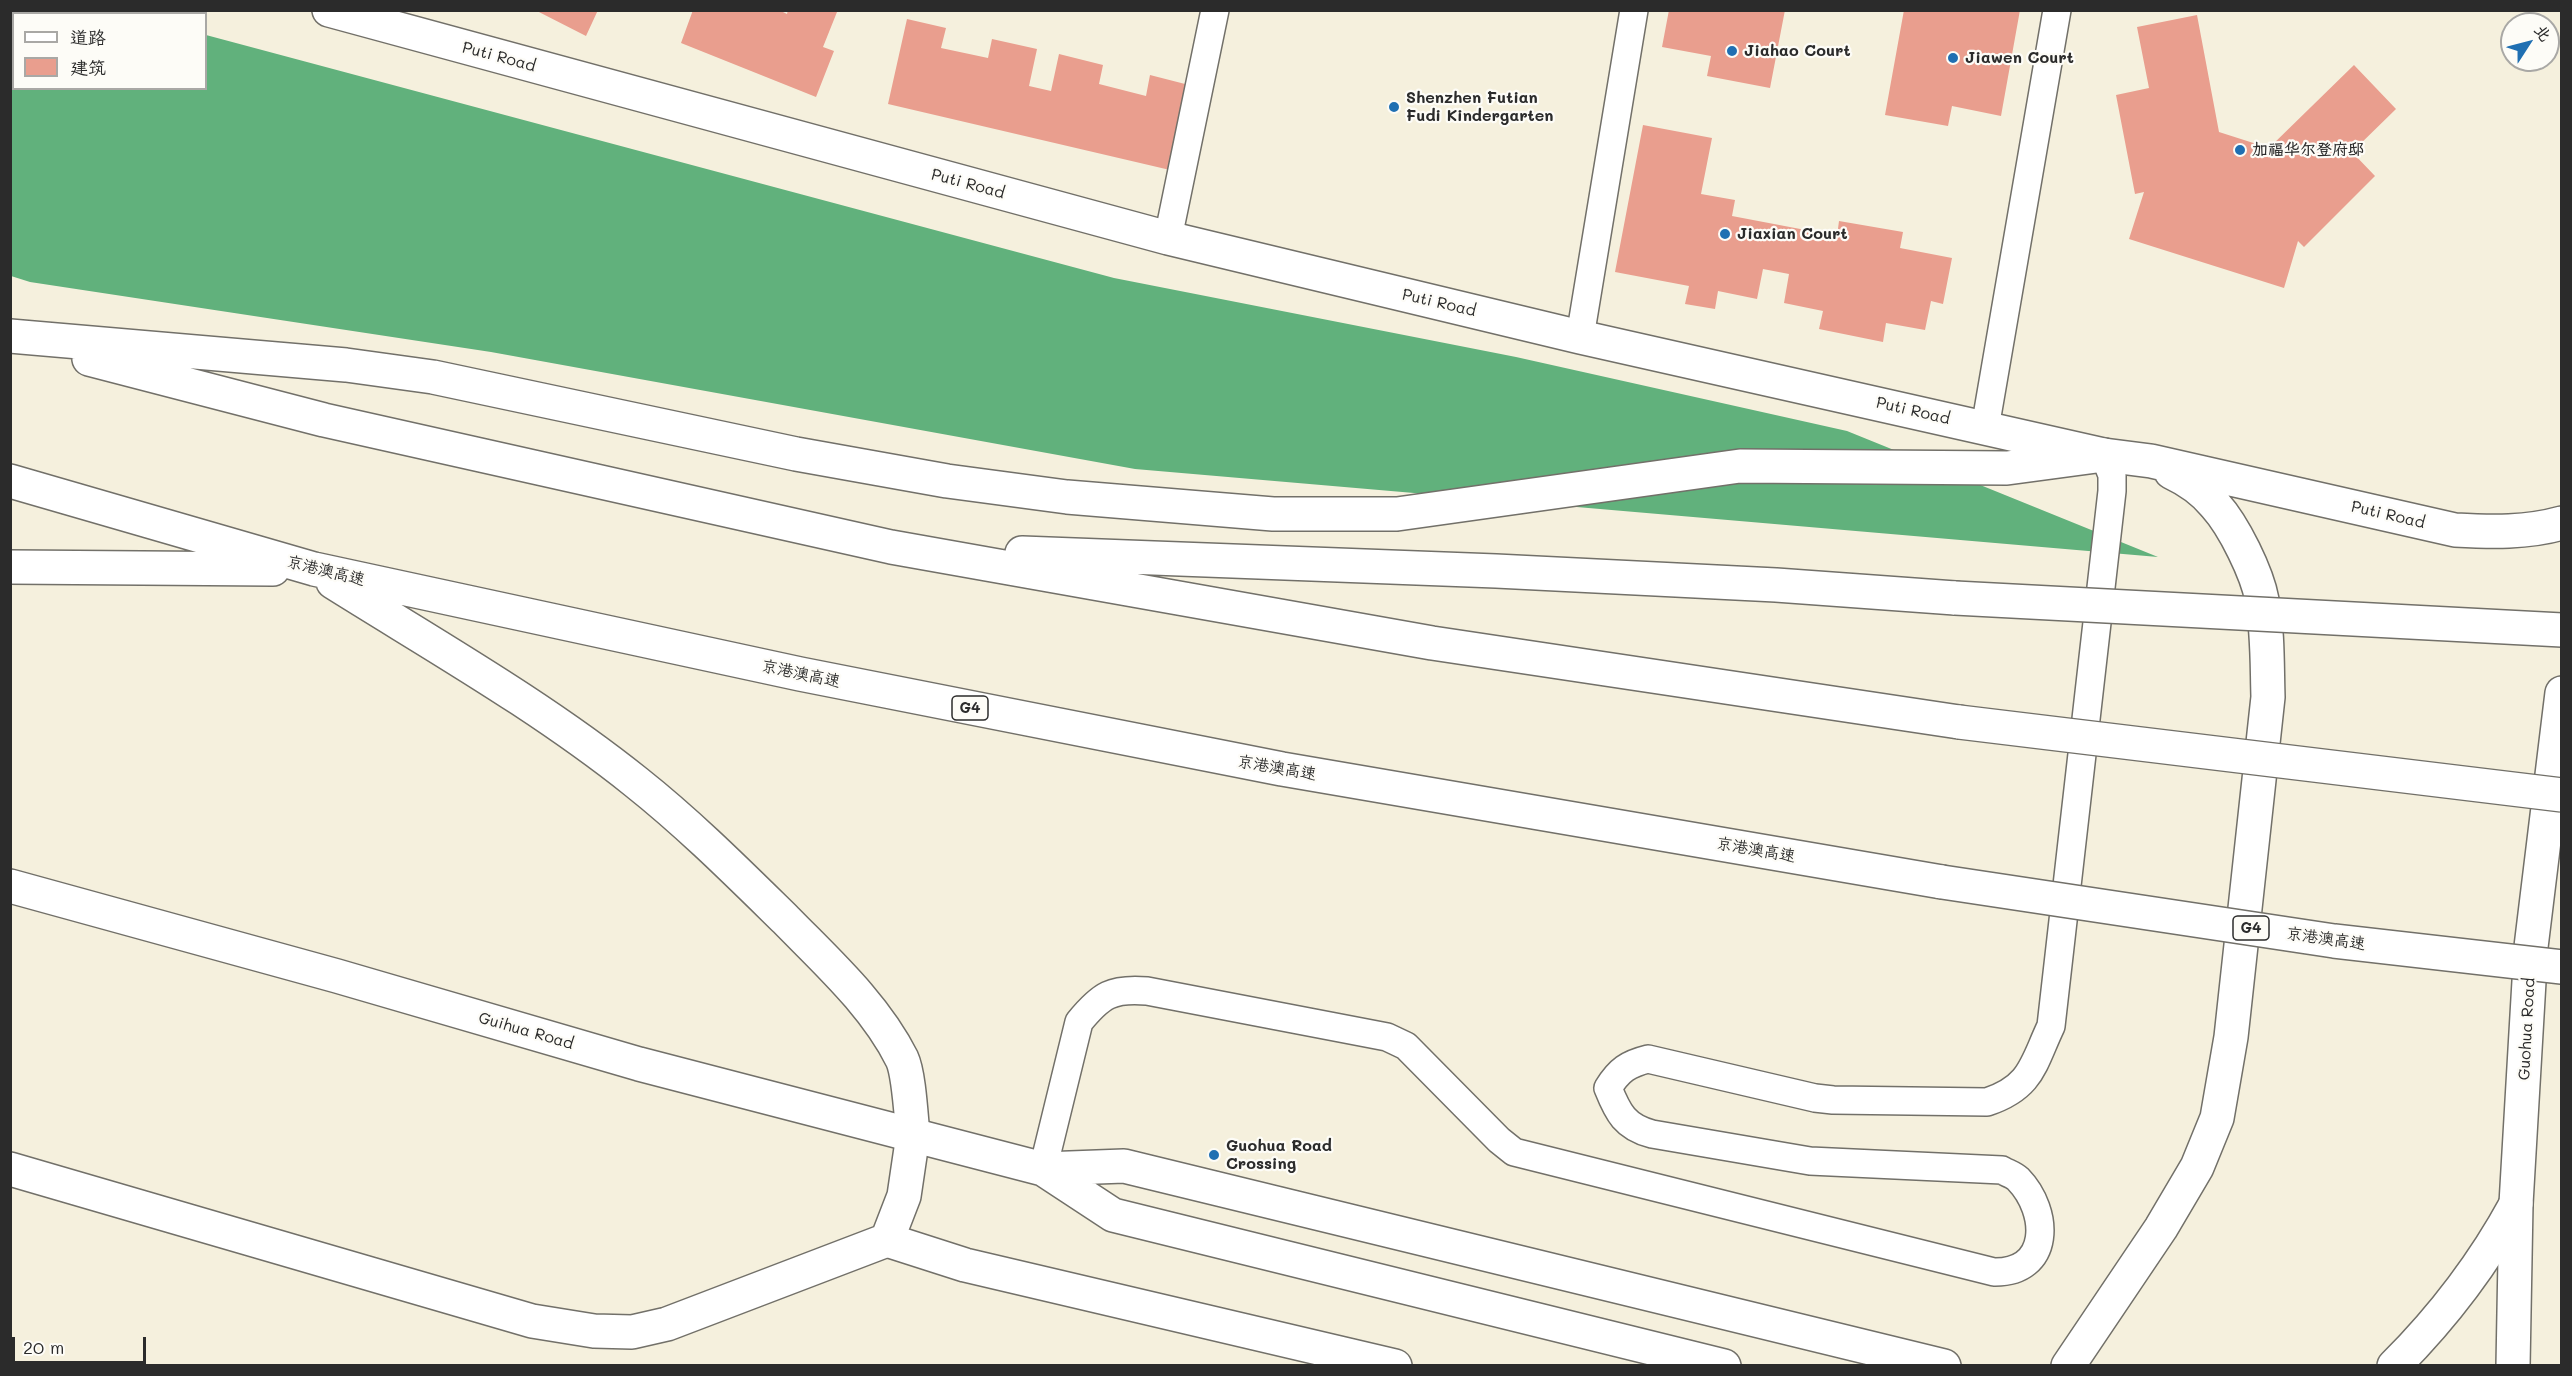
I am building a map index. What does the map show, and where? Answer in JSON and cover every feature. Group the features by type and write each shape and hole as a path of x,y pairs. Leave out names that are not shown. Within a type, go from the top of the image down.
{"main road":[{"name":"Puti Road","path":"329,10 1168,238 1580,337 2104,455 2151,461 2455,530 2500,533 2543,528 2562,523"},
{"path":"10,338 346,365 433,377 796,454 947,481 1067,497 1273,514 1397,514 1740,466 2007,468 2104,455"},
{"path":"10,338 324,420 891,548 1432,643 1959,722 2562,795"},
{"path":"2068,1365 2161,1228 2197,1167 2217,1118 2231,1037 2268,697 2267,646 2262,598 2246,558 2216,505 2191,482 2151,461"},
{"name":"京港澳高速","path":"10,482 314,569 800,674 1282,769 1942,882 2334,941 2562,967"},
{"path":"891,548 1485,570 1776,585 1955,598 2562,630"},
{"path":"10,567 314,569 550,718 636,782 711,846 820,954 854,991 882,1027 903,1061 913,1135 904,1196 887,1240"},
{"name":"Guohua Road","path":"2513,1365 2516,1204 2531,947 2562,693"},
{"name":"Guihua Road","path":"10,886 338,976 639,1064 1043,1169"},
{"path":"1043,1169 1124,1166 1944,1365"},
{"path":"10,1169 532,1321 594,1331 632,1332 667,1324 887,1240 965,1265 1395,1365"},
{"path":"1043,1169 1113,1215 1724,1365"},
{"path":"2394,1365 2431,1329 2468,1283 2496,1241 2516,1204"}],"lane":[{"path":"1168,238 1215,10"},
{"path":"1580,337 1635,10"},
{"path":"1985,428 2057,10"},
{"path":"1043,1169 1079,1022 1092,1005 1108,994 1124,989 1147,991 1388,1037 1406,1046 1499,1140 1514,1152 1994,1272 2008,1272 2025,1264 2036,1250 2041,1237 2041,1221 2031,1197 2017,1178 2002,1170 1984,1167 1810,1161 1652,1134 1637,1130 1618,1113 1608,1088 1617,1073 1630,1064 1648,1059 1815,1098 1833,1100 1986,1102 2001,1097 2030,1075 2039,1059 2051,1026 2112,490 2112,475 2104,455"}],"green space":[{"path":"112,10 120,12 12,12 12,90 207,90 207,35 1114,278 1516,357 1847,431 2158,557 1135,469 491,352 30,282 11,276 10,11"}],"building":[{"path":"535,10 598,10 586,36"},
{"path":"693,10 779,10 787,14 788,10 837,12 823,47 834,51 816,97 681,43"},
{"name":"Jiahao Court","path":"1669,10 1785,10 1770,88 1707,76 1711,56 1662,47"},
{"name":"Jiawen Court","path":"1904,10 2020,10 2001,116 1952,106 1948,126 1885,115"},
{"name":"加福华尔登府邸","path":"2197,15 2219,132 2269,148 2354,65 2396,109 2352,152 2375,176 2304,247 2298,241 2284,288 2129,239 2144,192 2135,194 2116,95 2149,88 2137,27"},
{"path":"907,19 946,28 941,48 988,58 992,39 1037,49 1029,86 1051,91 1059,54 1103,65 1099,84 1146,96 1150,75 1189,85 1170,170 888,104"},
{"name":"Jiaxian Court","path":"1643,125 1712,138 1701,194 1735,200 1732,216 1837,236 1839,221 1903,232 1900,248 1952,258 1943,304 1931,301 1925,330 1886,323 1883,342 1819,329 1823,311 1784,303 1789,274 1763,269 1757,299 1718,291 1715,309 1685,304 1689,286 1615,272"}],"place":[{"name":"Jiahao Court","path":"1732,51"},
{"name":"Jiawen Court","path":"1953,58"},
{"name":"Shenzhen Futian Fudi Kindergarten","path":"1394,107"},
{"name":"加福华尔登府邸","path":"2240,150"},
{"name":"Jiaxian Court","path":"1725,234"},
{"name":"Guohua Road Crossing","path":"1214,1155"}]}
